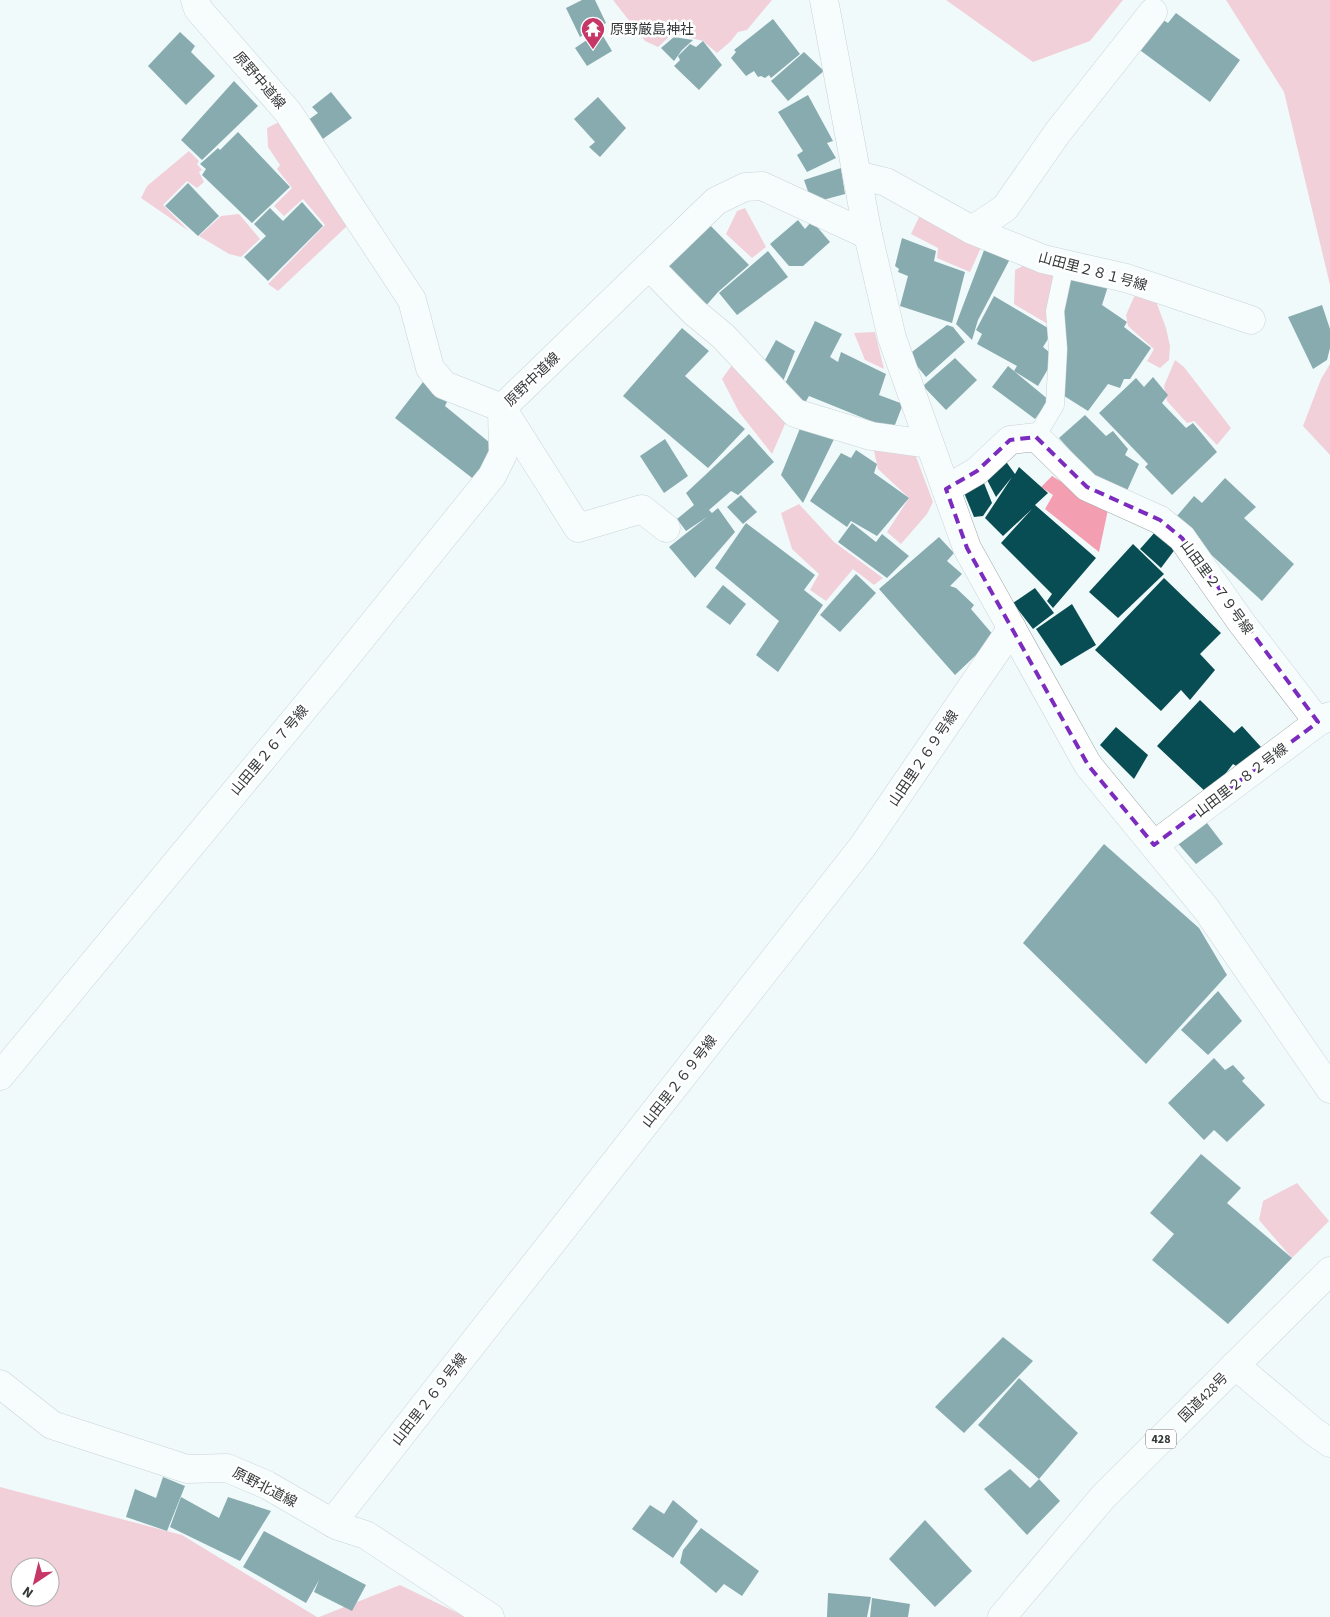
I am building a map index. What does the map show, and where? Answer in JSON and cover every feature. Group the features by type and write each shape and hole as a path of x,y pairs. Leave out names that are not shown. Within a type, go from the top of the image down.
{"main road":[{"name":"原野中道線","path":"195,0 198,10 288,112 412,300 430,368 444,385 502,408 716,201 744,187 762,186 868,235"},
{"path":"824,0 868,235 892,338 967,548 1088,765 1207,910 1330,1089"},
{"path":"972,230 1004,208 1058,132 1153,12"},
{"name":"山田里２８１号線","path":"858,175 886,182 972,230 1043,259 1126,278 1251,320"},
{"path":"649,266 695,313 724,336 795,413 871,436 929,444"},
{"path":"502,408 578,528 642,509 666,528"},
{"name":"山田里２６７号線","path":"0,1076 330,677 492,476 503,454 502,408"},
{"path":"946,490 977,471 1010,440 1036,437"},
{"name":"山田里２７９号線","path":"1036,437 1087,488 1160,520 1182,538 1241,622 1324,719"},
{"name":"山田里２６９号線","path":"332,1523 864,846 1012,628"},
{"name":"山田里２８２号線","path":"1154,846 1324,719"},
{"name":"国道428号","path":"1002,1617 1103,1497 1330,1271"},
{"path":"1235,1365 1313,1431 1330,1442"},
{"name":"原野北道線","path":"0,1384 52,1425 187,1469 227,1468 266,1485 332,1523 366,1535 490,1617"}],"lane":[{"path":"1036,437 1055,405 1058,349 1055,311 1065,264"}],"highlighted area":[{"path":"1036,437 1087,487 1160,520 1182,538 1318,722 1154,845 1088,765 967,548 946,489 977,471 1010,440"}],"shaded area":[{"path":"613,0 772,0 747,30 738,32 717,53 703,41 673,33 658,47 645,41"},
{"path":"946,0 1123,0 1090,41 1033,62"},
{"path":"1226,0 1330,0 1330,285 1284,92"},
{"path":"281,121 348,218 346,227 278,291 268,284 325,225 303,199 284,216 274,206 292,188 277,169 280,165 268,147 267,128"},
{"path":"189,151 199,161 197,164 202,170 199,172 204,182 197,188 187,181 163,205 189,231 141,198 147,186"},
{"path":"745,208 766,247 752,258 726,234 737,211"},
{"path":"922,211 984,241 970,272 937,258 938,248 911,234"},
{"path":"239,214 260,239 241,257 229,254 199,236 221,216"},
{"path":"1030,262 1059,271 1051,326 1014,304 1015,270"},
{"path":"1145,289 1154,296 1166,328 1170,346 1169,360 1160,368 1147,361 1154,349 1128,326 1126,315 1134,297"},
{"path":"875,332 884,369 865,360 854,333"},
{"path":"737,358 789,415 772,454 739,412 722,379"},
{"path":"1175,360 1184,367 1231,428 1217,445 1194,421 1187,423 1167,401 1164,386"},
{"path":"1330,364 1330,455 1303,426 1321,379"},
{"path":"872,442 912,446 933,502 927,514 901,544 887,532 909,498 878,469"},
{"path":"1052,476 1109,505 1099,552 1045,509 1053,495 1041,487"},
{"path":"799,504 834,542 883,578 874,585 853,569 826,601 810,590 819,574 792,549 781,513"},
{"path":"1297,1183 1329,1221 1292,1258 1259,1220 1263,1201"},
{"path":"0,1487 182,1535 317,1617 0,1617"},
{"path":"400,1585 466,1617 319,1617"}],"building":[{"path":"582,0 595,0 606,23 580,37 566,8"},
{"path":"1176,13 1240,60 1210,102 1133,45 1155,15 1168,23"},
{"path":"773,19 800,54 771,78 769,75 765,78 758,77 754,71 746,76 731,58 736,52 734,50"},
{"name":"原野厳島神社","path":"600,31 612,51 587,66 575,48"},
{"path":"180,32 195,46 191,52 215,76 186,105 148,66"},
{"path":"674,37 693,40 674,61 661,48"},
{"path":"703,41 722,65 699,90 674,66 680,60 678,56 690,44 696,47"},
{"path":"804,52 824,71 788,101 771,81"},
{"path":"234,81 258,106 202,160 181,140"},
{"path":"331,92 352,118 320,141 304,123 318,113 312,107"},
{"path":"808,95 833,141 827,143 836,158 807,172 797,155 803,151 778,112"},
{"path":"598,97 626,128 600,157 589,147 595,142 574,119"},
{"path":"238,132 290,187 252,223 202,175 206,169 200,164 218,148 220,150"},
{"path":"841,168 845,194 812,203 804,180"},
{"path":"188,183 219,216 198,236 165,206"},
{"path":"302,202 323,226 268,281 244,257 266,236 254,224 270,208 283,221"},
{"path":"705,220 749,265 718,292 704,308 662,264"},
{"path":"798,220 805,229 812,221 830,242 803,266 789,266 770,244"},
{"path":"902,238 936,251 934,261 965,272 952,323 900,306 908,276 898,272 899,269 895,266"},
{"path":"986,245 1011,257 978,320 972,340 956,324"},
{"path":"768,251 788,277 737,315 719,293"},
{"path":"1068,270 1110,280 1102,305 1127,322 1124,327 1151,348 1130,379 1124,379 1120,388 1108,384 1088,411 1061,394 1057,316"},
{"path":"994,296 1053,331 1043,347 1055,357 1038,386 1014,371 1017,366 977,344 982,334 976,330"},
{"path":"1322,305 1330,329 1330,348 1327,360 1313,369 1288,317"},
{"path":"815,321 842,334 830,357 838,362 841,352 886,374 879,395 903,404 893,430 809,396 805,403 782,390"},
{"path":"947,325 953,327 965,342 926,377 908,355"},
{"path":"682,328 709,351 685,376 745,429 708,468 623,396"},
{"path":"776,340 795,351 782,384 759,371"},
{"path":"955,358 977,380 946,410 923,386"},
{"path":"1008,366 1049,400 1035,419 992,387"},
{"path":"1153,377 1168,395 1162,403 1186,428 1193,423 1217,452 1172,495 1145,467 1148,464 1099,413 1136,378 1144,387"},
{"path":"423,382 447,402 445,406 495,447 476,481 395,418"},
{"path":"1085,415 1106,436 1113,431 1128,449 1125,455 1139,464 1126,493 1095,478 1059,438"},
{"path":"803,421 836,435 803,503 781,475"},
{"path":"749,434 774,462 738,495 731,491 709,510 712,513 718,508 735,532 695,578 669,547 707,517 686,531 677,519 694,505 686,493"},
{"path":"665,439 688,476 664,493 640,456"},
{"path":"856,450 877,464 874,473 909,498 877,536 851,521 847,527 810,501 841,453 851,458"},
{"path":"1002,456 1015,474 1019,467 1048,493 1035,505 1096,558 1053,608 1047,601 1052,594 1001,543 1032,509 1003,536 985,518 1012,477 996,497 984,474"},
{"path":"980,473 992,503 983,516 974,517 960,483"},
{"path":"1225,478 1256,507 1244,518 1294,564 1262,601 1184,530 1186,525 1177,516 1194,496 1202,503"},
{"path":"741,495 757,512 743,524 727,507"},
{"path":"746,523 815,575 804,590 823,605 778,672 756,655 779,621 715,568"},
{"path":"852,523 876,542 882,534 909,556 887,578 838,542"},
{"path":"1156,531 1176,548 1161,568 1140,549"},
{"path":"939,537 954,553 947,561 962,574 950,586 956,588 974,605 971,609 995,637 955,675 879,589"},
{"path":"1133,544 1164,574 1118,618 1089,592"},
{"path":"856,574 876,593 840,632 820,615"},
{"path":"1164,578 1221,633 1200,654 1215,670 1190,700 1181,690 1161,711 1095,650"},
{"path":"723,585 746,604 730,625 706,607"},
{"path":"1035,588 1054,613 1033,629 1013,603"},
{"path":"1072,604 1096,645 1061,666 1036,629"},
{"path":"1200,700 1234,733 1242,726 1261,747 1241,769 1233,764 1209,795 1157,746"},
{"path":"1116,727 1148,755 1134,779 1100,745"},
{"path":"1204,819 1223,844 1196,864 1174,839"},
{"path":"1104,844 1199,928 1227,975 1146,1064 1023,943"},
{"path":"1218,991 1242,1021 1208,1055 1181,1030"},
{"path":"1214,1058 1225,1070 1233,1065 1245,1078 1242,1081 1265,1105 1227,1142 1214,1130 1204,1140 1168,1103"},
{"path":"1201,1154 1241,1188 1227,1203 1292,1258 1228,1324 1152,1260 1174,1234 1150,1213"},
{"path":"1003,1337 1033,1361 964,1433 935,1407"},
{"path":"1019,1378 1078,1433 1039,1479 978,1425"},
{"path":"1010,1469 1030,1488 1039,1479 1060,1501 1027,1535 984,1489"},
{"path":"163,1477 185,1486 167,1531 126,1517 135,1489 156,1498"},
{"path":"181,1497 219,1518 228,1497 271,1511 240,1561 170,1527"},
{"path":"673,1500 698,1521 673,1558 632,1529 650,1505 664,1514"},
{"path":"925,1520 972,1571 935,1607 889,1559"},
{"path":"701,1528 759,1571 742,1596 724,1584 716,1593 680,1563 683,1550"},
{"path":"264,1531 366,1585 352,1611 314,1592 319,1580 306,1603 243,1567"},
{"path":"828,1593 871,1597 867,1617 827,1617"},
{"path":"872,1598 910,1604 908,1617 870,1617"}],"place":[{"name":"原野厳島神社","path":"593,50"}]}
